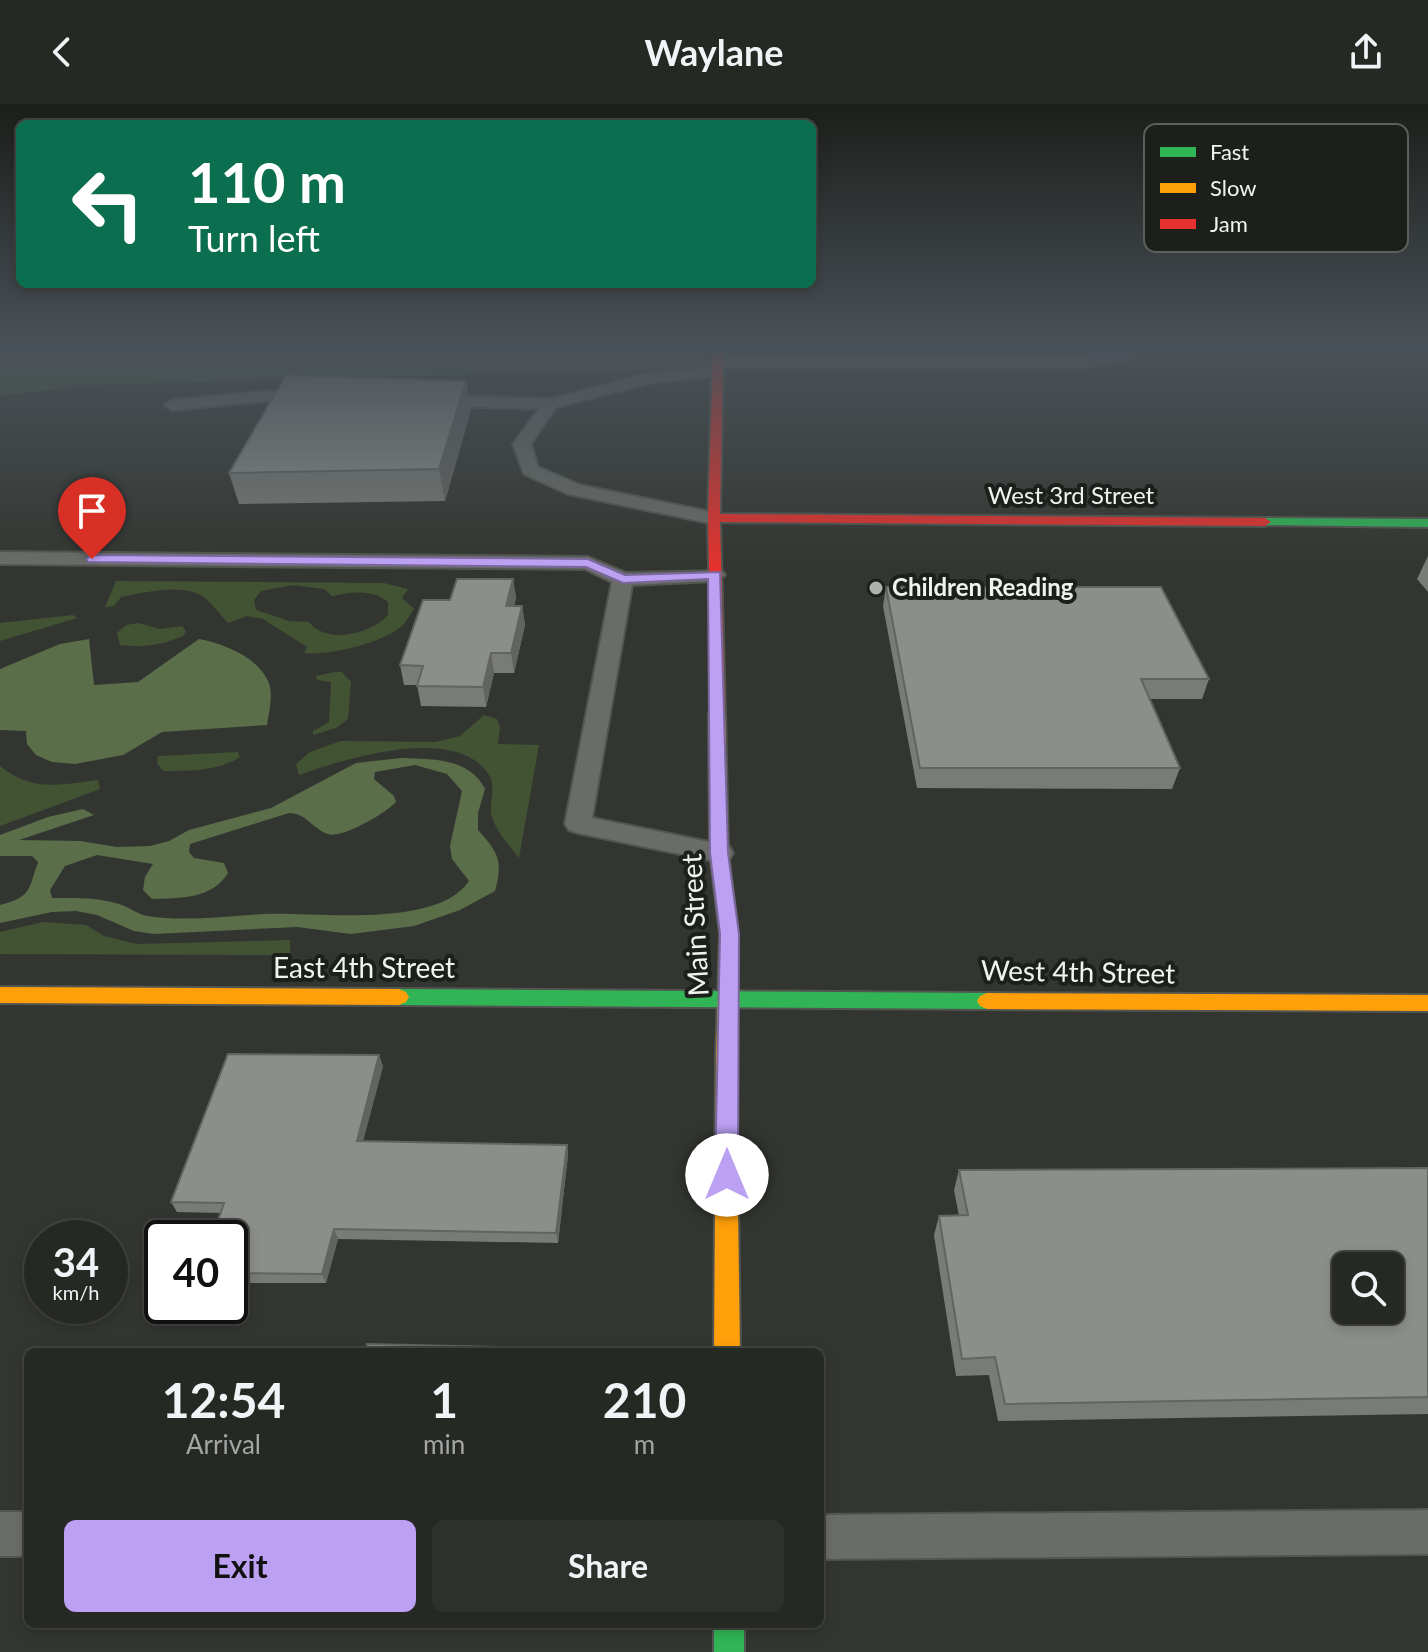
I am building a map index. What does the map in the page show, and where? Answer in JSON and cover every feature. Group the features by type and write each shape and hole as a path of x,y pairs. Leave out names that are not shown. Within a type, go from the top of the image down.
{"street":[{"name":"Main Street","path":"716,424 714,518 719,853 729,934 727,1348"},
{"name":"West 3rd Street","path":"714,518 1428,523"},
{"name":"East 4th Street","path":"0,995 727,998"},
{"name":"West 4th Street","path":"727,998 1428,1003"},
{"path":"729,1628 729,1652"}],"lane":[{"path":"536,424 522,444 530,470 575,490 714,518"},
{"path":"0,558 588,563 623,579 715,575"},
{"path":"623,579 578,824 719,853"},
{"path":"824,1537 1428,1532"},
{"path":"0,1534 24,1534"}],"shaded area":[{"path":"116,581 384,583 408,589 402,598 414,609 403,625 383,637 356,647 304,653 307,647 263,619 247,616 228,623 206,599 188,591 159,590 121,597 114,606 105,607","holes":["293,585 324,589 332,596 354,593 375,595 388,602 388,615 360,632 337,635 317,629 309,622 289,621 256,610 254,600 261,591"]},
{"path":"73,615 77,618 0,641 0,623"},
{"path":"139,623 159,629 182,626 186,631 183,636 160,644 120,645 117,633 126,625"},
{"path":"89,639 94,685 138,682 199,639 238,652 263,672 270,686 267,725 162,732 123,755 75,764 52,762 36,755 27,744 26,731 0,730 0,669 60,644"},
{"path":"342,672 351,682 348,719 336,728 313,735 313,731 329,722 331,682 317,680 316,676"},
{"path":"484,715 497,719 500,728 498,744 539,745 519,858 494,823 489,775 473,759 452,751 426,748 370,754 299,775 296,764 310,752 341,741 435,742 460,736"},
{"path":"238,752 240,757 232,762 203,769 163,771 157,763 158,756"},
{"path":"401,758 437,760 470,771 485,789 478,813 478,830 495,851 499,865 495,891 460,910 414,926 351,934 297,927 154,934 134,931 97,915 76,911 52,912 0,923 0,905 23,896 38,862 32,856 0,856 0,835 48,817 83,809 94,815 19,840 80,841 117,847 150,846 169,841 189,830 271,808 356,763","holes":["415,765 447,774 462,791 450,846 452,859 469,881 453,896 431,906 374,915 264,914 176,918 147,916 102,900 52,898 50,890 65,866 97,855 153,864 145,877 143,890 152,899 205,892 221,882 228,873 224,863 194,858 189,852 190,844 289,813 300,816 328,834 343,833 374,818 396,802 394,796 374,779 375,772"]},
{"path":"0,766 23,780 35,783 58,785 98,780 100,789 0,826"},
{"path":"43,922 86,925 104,936 137,944 290,940 290,955 0,954 0,932"}],"building":[{"path":"257,424 453,424 439,469 229,473"},
{"path":"457,579 513,579 506,606 522,606 511,653 491,653 483,687 417,686 423,666 400,665 423,600 450,600"},
{"path":"886,587 1161,587 1209,679 1141,679 1180,768 920,768"},
{"path":"228,1054 379,1055 357,1141 567,1145 556,1233 334,1229 322,1274 248,1273 248,1220 218,1220 224,1203 171,1202"},
{"path":"1428,1168 1428,1397 1005,1404 995,1357 962,1359 939,1216 968,1215 959,1170"},
{"path":"367,1344 544,1348 366,1348"}],"traffic: fast":[{"path":"1265,522 1428,523"},
{"path":"399,997 987,1001"},
{"path":"729,1628 729,1652"}],"traffic: slow":[{"path":"717,712 719,853 729,934 726,1057 727,1348"},
{"path":"0,995 399,997"},
{"path":"987,1001 1428,1003"}],"traffic: jam":[{"path":"716,424 714,518 717,712"},
{"path":"714,518 1265,522"}],"place":[{"name":"Children Reading","path":"876,588"}],"route":[{"path":"92,559 588,563 623,579 715,575 719,853 729,934 727,1175"}]}
